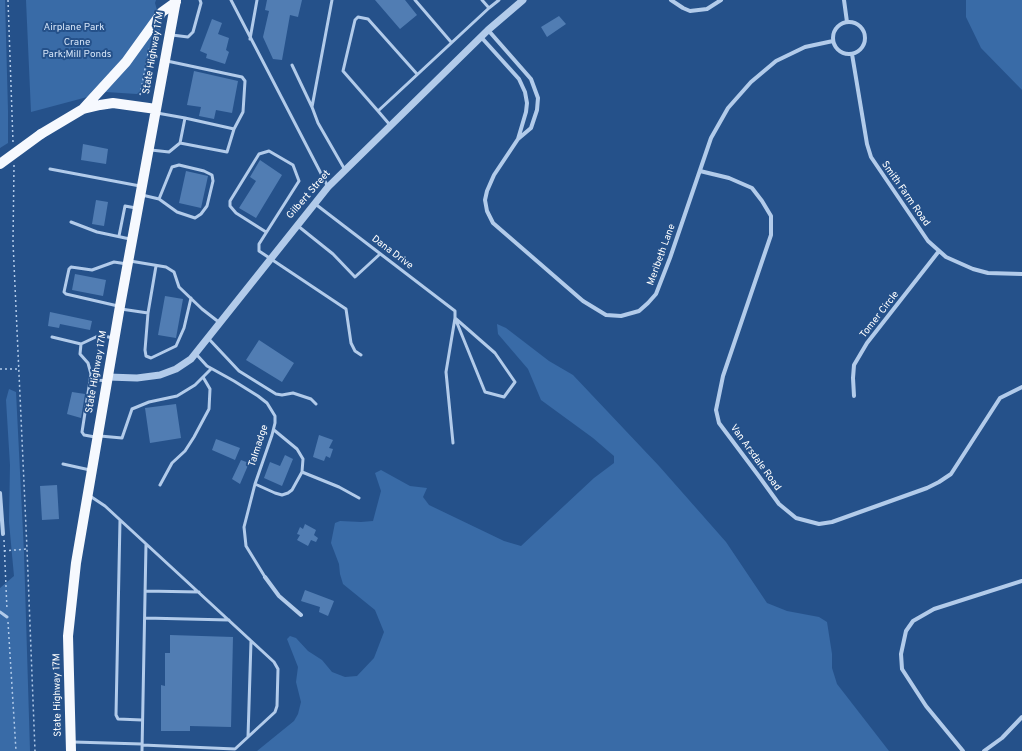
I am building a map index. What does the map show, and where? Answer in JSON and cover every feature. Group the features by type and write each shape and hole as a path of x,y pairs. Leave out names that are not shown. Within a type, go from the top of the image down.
{"main road":[{"name":"State Highway 17M","path":"71,746 69,622 76,563 132,239 176,1"},
{"path":"83,110 126,62 162,12 176,1"},
{"path":"0,164 41,134 83,110 113,103 156,111"}],"street":[{"name":"Gilbert Street","path":"108,379 137,378 160,375 176,369 196,354 296,225 328,187 488,30 524,0"},
{"path":"672,0 690,11 707,9 721,0"},
{"path":"844,0 848,22"},
{"path":"848,22 858,25 864,33 864,44 862,49 852,54 842,53 834,46 832,41 834,31 838,26 848,22"},
{"name":"Meribeth Lane","path":"488,30 522,68 535,88 538,98 531,128 518,139 494,175 487,190 485,200 487,211 493,223 583,301 606,315 621,316 639,310 656,294 711,138 728,108 751,82 776,61 805,48 832,41"},
{"name":"Meribeth Lane","path":"481,37 519,79 525,92 527,103 526,112 518,139"},
{"name":"Smith Farm Road","path":"852,54 867,144 871,157 924,235 946,257 972,269 988,273 1022,274"},
{"name":"Van Arsdale Road","path":"700,171 729,178 752,188 762,200 771,216 771,235 723,376 716,410 719,423 779,504 796,518 819,524 832,522 927,488 939,482 951,474 1000,398 1022,387"},
{"name":"Tomer Circle","path":"854,396 854,365 867,343 939,251"},
{"path":"0,493 3,534"},
{"path":"265,577 279,596 301,614"},
{"path":"963,751 926,706 902,669 901,654 906,630 913,621 934,609 1022,581"},
{"path":"984,751 1002,738 1022,717"}],"lane":[{"path":"170,35 188,37 193,32 201,3 200,0"},
{"path":"231,0 328,187"},
{"path":"250,39 257,0"},
{"path":"312,107 332,0"},
{"path":"415,0 452,42"},
{"path":"482,0 488,8"},
{"path":"378,111 488,8 499,0"},
{"path":"391,125 343,71 355,20 358,17 368,19 417,74"},
{"path":"165,60 237,75 242,77 245,81 243,112 234,129 227,152 180,143"},
{"path":"292,66 318,123 345,170"},
{"path":"156,111 234,129"},
{"path":"149,150 169,152 180,143 185,118"},
{"path":"266,232 236,214 230,206 230,201 259,154 269,152 293,165 299,181 259,244 259,251 346,309 351,343 355,351 360,355"},
{"path":"50,169 141,191 159,199 176,212 195,218 201,214 207,206 213,181 212,175 204,171 179,165 172,167 159,199"},
{"name":"Dana Drive","path":"314,203 454,311 456,318"},
{"path":"119,236 125,206 138,208"},
{"path":"72,222 97,232 132,239"},
{"path":"296,225 333,254 355,277 380,254"},
{"path":"148,313 120,308 66,294 64,292 69,269 71,267 92,270 114,262 128,262 166,267 174,272 179,287 202,309 220,323"},
{"path":"156,266 148,313 145,350 146,356 151,358 176,346 184,328 191,298"},
{"path":"456,318 495,353 515,382 504,397 485,392 456,318"},
{"path":"453,443 446,372 456,318"},
{"path":"52,337 81,344 100,335 115,338"},
{"path":"208,338 239,371 276,394 282,395 293,393 312,400 316,404"},
{"path":"81,344 80,354 90,368 91,379 82,432 86,436 122,438 132,409 149,402 177,396 195,385 211,369"},
{"name":"Talmadge","path":"196,354 200,360 211,369 234,380 266,402 275,416 274,430 255,484 244,527 246,546 265,577"},
{"path":"160,485 172,463 184,451 194,437 209,409 210,389 203,377"},
{"path":"91,379 108,379"},
{"path":"255,484 275,493 288,493 292,490 302,472 302,459 297,449 274,430"},
{"path":"63,464 92,471"},
{"path":"302,472 339,487 359,498"},
{"path":"71,746 142,744 233,750 275,712 277,706 279,673 277,665 105,506 87,495"},
{"path":"120,520 116,715 118,719 142,720"},
{"path":"142,751 146,544"},
{"path":"145,591 198,592"},
{"path":"0,612 7,617"},
{"path":"145,618 229,620"},
{"path":"248,737 251,641"}],"path":[{"path":"8,0 13,143"},
{"path":"14,158 12,242 35,751"},
{"path":"0,369 18,369"},
{"path":"3,534 16,751"},
{"path":"4,551 27,549"}],"green space":[{"path":"0,0 5,0 8,143 0,148"},
{"name":"Crane Park;Mill Ponds","path":"26,0 156,0 155,3 161,25 150,82 137,94 106,92 31,112"},
{"path":"966,0 1022,0 1022,90 981,48 966,17"},
{"path":"497,324 506,328 549,361 573,375 659,466 726,542 767,603 787,611 819,617 827,622 832,654 832,668 837,684 889,751 257,751 294,721 298,714 301,702 296,682 298,667 287,639 290,636 296,638 308,651 322,660 332,672 345,677 357,676 374,658 384,632 375,610 343,584 339,564 331,543 335,523 340,521 373,521 381,491 375,473 381,470 410,486 427,488 423,497 429,505 504,541 521,546 594,478 614,463 614,456 593,438 541,400 528,369 498,334"},
{"path":"9,389 16,392 24,553 30,751 0,751 0,588 14,576 9,522 10,465 6,400"}],"building":[{"path":"267,0 302,0 298,17 290,15 282,60 273,59 263,37 269,11 265,10"},
{"path":"375,0 405,0 417,15 400,29"},
{"path":"559,16 566,24 547,37 541,27"},
{"path":"212,19 222,23 218,34 229,38 226,50 229,52 225,64 206,58 207,54 200,51"},
{"path":"194,71 238,81 232,113 216,110 214,119 199,116 201,107 187,105"},
{"path":"83,144 108,149 106,164 81,160"},
{"path":"260,160 282,175 256,218 239,208 256,181 250,177"},
{"path":"186,171 208,176 201,208 179,203"},
{"path":"96,200 108,202 104,226 92,224"},
{"path":"75,274 106,280 103,296 72,290"},
{"path":"165,296 183,299 176,338 158,335"},
{"path":"50,312 92,321 90,330 60,324 59,328 48,326"},
{"path":"259,340 294,363 282,382 246,360"},
{"path":"72,392 85,394 81,418 67,414"},
{"path":"176,404 181,438 150,443 145,408"},
{"path":"319,435 333,440 329,448 333,449 330,458 326,456 324,461 313,457"},
{"path":"216,439 240,448 235,460 212,450"},
{"path":"285,455 293,459 282,486 264,478 270,462 280,466"},
{"path":"241,460 249,463 240,484 232,479"},
{"path":"57,485 59,519 42,520 40,486"},
{"path":"305,524 316,530 314,535 318,538 316,542 311,540 308,546 297,540 300,535 297,534 300,527 303,529"},
{"path":"305,590 334,601 328,616 319,612 320,607 301,601"},
{"path":"170,635 233,637 231,727 190,726 190,731 161,731 161,685 165,686 165,653 170,653"}],"park label":[{"name":"Airplane Park","path":"74,28"}]}
